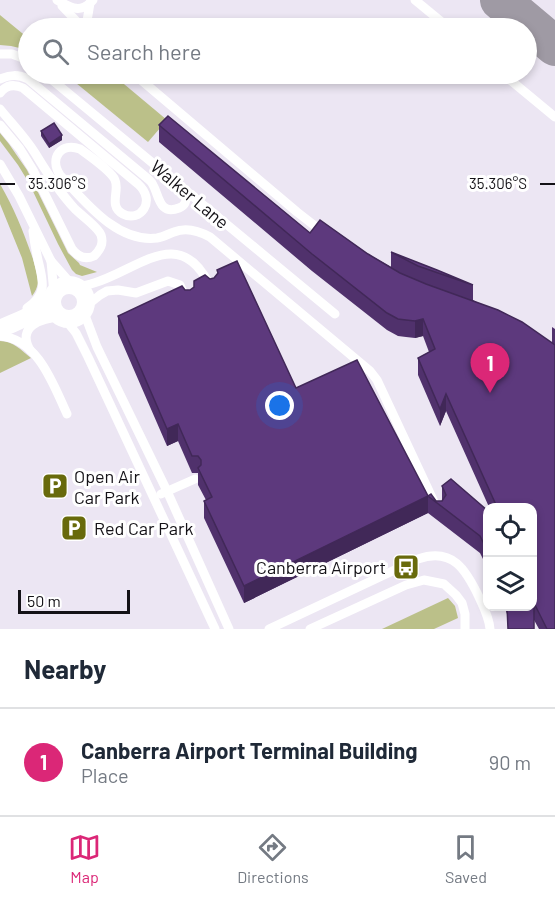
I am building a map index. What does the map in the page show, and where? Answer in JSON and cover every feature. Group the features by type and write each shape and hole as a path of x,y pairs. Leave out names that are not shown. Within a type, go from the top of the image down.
{"street":[{"path":"0,329 46,306 54,295 62,287 74,287 81,291 85,297 84,309 76,317 62,318 53,308 54,295"}],"lane":[{"path":"57,0 70,8 80,8 92,2"},
{"path":"57,0 74,18"},
{"path":"415,0 437,18"},
{"path":"88,18 92,2"},
{"path":"0,54 18,56"},
{"path":"0,80 8,76 18,76"},
{"path":"34,84 147,178 153,185 161,204 172,209 182,207 186,201 187,192"},
{"name":"Walker Lane","path":"57,84 335,314"},
{"path":"146,84 329,237"},
{"path":"515,84 555,117"},
{"path":"0,93 11,86 23,88 145,191 147,203 143,211 135,215 123,214 118,210 115,202 116,183 113,176 80,149 65,147 58,154 56,170 101,216 117,228 135,237 161,237 182,230 197,231 210,237 370,370 377,380 439,512"},
{"path":"0,109 27,141 63,195 99,231 102,246 94,256 84,258 72,249 33,170 20,149 0,125"},
{"path":"0,164 31,219 51,261 74,287 94,284 152,257 171,254 184,256 196,263 211,289"},
{"path":"0,324 33,304 42,290 43,280 31,219"},
{"path":"51,261 54,295"},
{"path":"188,301 180,285 168,281 136,293 107,291 84,309 97,347 229,629"},
{"path":"31,352 26,339 30,328 42,320 62,318 80,342 215,629"},
{"path":"0,336 15,339 42,363 67,414"},
{"path":"154,498 195,479"},
{"path":"269,629 418,559 429,556 441,556 453,560 465,570 485,610 490,629"},
{"path":"310,629 406,585 424,580 444,584 456,595 462,603 465,614 465,629"}],"green space":[{"path":"0,15 18,30 18,48 0,45"},
{"path":"77,84 124,84 167,120 148,142"},
{"path":"0,133 27,170 68,253 80,265 97,272 82,276 72,270 29,183 0,141"},
{"path":"0,184 10,202 33,259 38,283 32,296 22,258 0,204"},
{"path":"0,341 13,344 31,358 0,373"},
{"path":"448,598 455,606 458,618 434,629 382,629"}],"building":[{"path":"168,116 310,233 320,220 368,254 400,273 498,310 522,322 555,345 555,629 547,629 537,609 537,503 495,503 446,394 440,409 418,358 435,349 423,319 415,321 398,319 387,313 312,254 159,125"},
{"path":"54,123 62,135 49,144 41,131"},
{"path":"391,252 437,270 473,285 418,266"},
{"path":"237,261 296,388 357,360 428,496 244,586 204,501 212,497 198,468 201,460 198,456 192,456 178,424 167,429 118,316 182,286 185,290 190,290 194,287 194,281 205,275 210,279 214,278 218,273 217,270"},
{"path":"451,479 483,507 483,542 480,536 428,496 431,494 436,501 442,501 446,495 442,486"},
{"path":"507,611 534,611 534,629 508,629"}],"taxiway":[{"path":"500,0 522,18"},
{"path":"537,31 555,46"}],"place":[{"name":"Canberra Airport Terminal Building","path":"490,393"},
{"name":"Open Air Car Park","path":"55,486"},
{"name":"Red Car Park","path":"74,528"},
{"name":"Canberra Airport","path":"406,567"}]}
